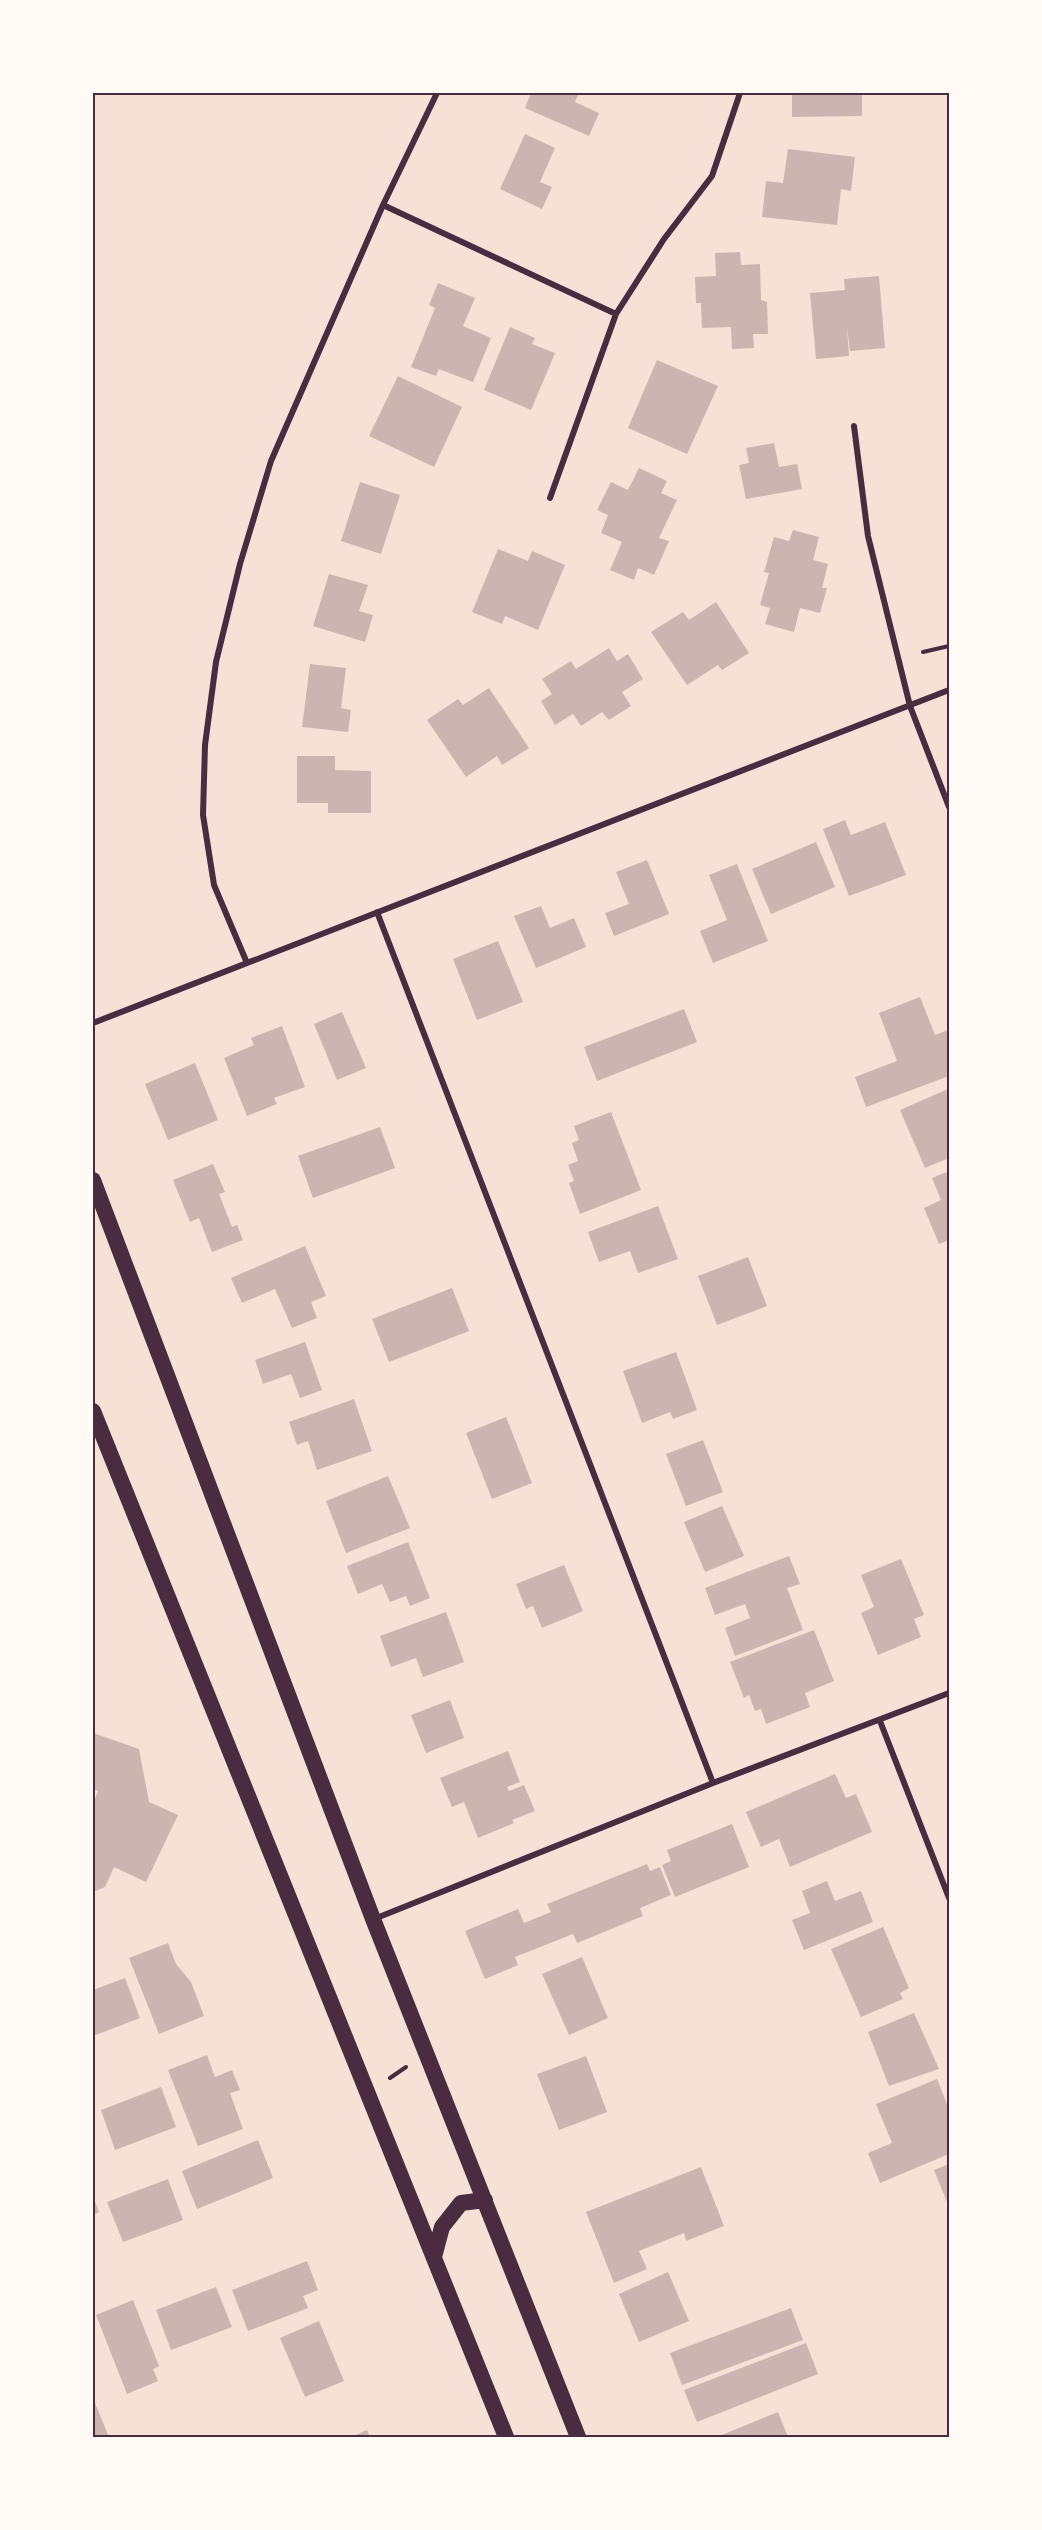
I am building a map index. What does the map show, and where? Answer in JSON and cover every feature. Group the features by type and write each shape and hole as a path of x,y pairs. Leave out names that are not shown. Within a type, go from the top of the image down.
{"highway":[{"path":"93,1180 373,1919 578,2437"},
{"path":"93,1411 507,2437"},
{"path":"434,2257 442,2227 461,2203 485,2199"}],"street":[{"path":"247,963 214,885 202,815 205,745 216,662 240,564 271,461 383,205 437,93"},
{"path":"550,498 616,314 664,239 712,176 740,93"},
{"path":"383,205 616,314"},
{"path":"854,426 868,536 910,706 949,807"},
{"path":"93,1023 949,690"},
{"path":"377,912 713,1783"},
{"path":"373,1919 713,1783 949,1693"},
{"path":"880,1721 949,1898"}],"path":[{"path":"924,652 949,646"}],"building":[{"path":"531,93 579,93 575,102 599,113 589,136 525,108"},
{"path":"792,93 862,93 862,116 792,117"},
{"path":"525,134 555,148 540,182 552,187 542,209 500,189"},
{"path":"788,149 855,157 851,191 841,189 837,225 762,217 766,181 783,183"},
{"path":"740,252 741,265 760,264 761,300 767,302 768,334 753,334 754,348 732,349 731,327 702,328 701,303 696,303 695,277 716,276 715,253"},
{"path":"879,276 885,348 850,351 847,327 849,356 816,359 810,293 845,290 844,279"},
{"path":"438,283 475,298 463,326 491,338 473,382 439,369 436,376 411,367 435,308 429,305"},
{"path":"510,327 535,338 532,344 555,353 531,410 484,390"},
{"path":"657,360 718,386 687,454 628,428"},
{"path":"398,376 462,407 434,467 369,436"},
{"path":"774,443 779,467 797,464 802,489 746,499 739,465 749,463 746,448"},
{"path":"639,468 667,481 661,493 677,500 659,538 669,541 654,575 638,568 634,580 610,570 622,542 601,533 608,515 597,510 611,482 628,490"},
{"path":"360,482 400,495 381,554 341,541"},
{"path":"793,530 819,537 813,560 828,564 822,588 827,588 820,613 800,608 794,632 765,624 770,608 760,605 769,573 764,572 774,537 789,541"},
{"path":"498,549 528,561 532,551 565,565 538,630 505,616 502,624 472,612"},
{"path":"329,574 368,585 359,611 373,615 365,642 313,626"},
{"path":"716,602 749,653 722,670 718,665 687,685 651,632 683,612 689,620"},
{"path":"609,648 617,661 628,654 643,679 622,692 631,706 609,720 602,712 581,726 573,714 555,725 541,701 552,694 542,679 571,661 576,669"},
{"path":"310,664 346,668 341,708 351,710 348,732 302,727"},
{"path":"489,688 529,748 502,765 497,756 466,777 427,720 458,699 463,705"},
{"path":"297,756 335,756 335,770 371,771 371,813 328,813 328,803 297,803"},
{"path":"845,820 851,835 885,822 906,875 849,896 823,829"},
{"path":"816,842 835,887 771,914 752,869"},
{"path":"647,860 669,914 614,936 605,913 629,904 616,872"},
{"path":"737,864 768,941 713,963 700,931 727,920 709,875"},
{"path":"541,906 550,928 574,918 586,947 536,968 514,916"},
{"path":"498,941 523,1002 477,1020 453,959"},
{"path":"920,997 935,1035 948,1030 949,1032 949,1076 866,1107 855,1077 897,1061 879,1013"},
{"path":"684,1009 697,1042 597,1081 584,1047"},
{"path":"342,1012 366,1068 337,1080 314,1024"},
{"path":"282,1026 305,1087 274,1098 277,1104 247,1116 224,1058 254,1045 251,1038"},
{"path":"195,1063 218,1120 168,1140 145,1084"},
{"path":"948,1089 949,1158 925,1168 900,1110"},
{"path":"611,1112 641,1190 580,1214 569,1183 574,1181 568,1165 578,1161 572,1143 579,1140 574,1126"},
{"path":"380,1127 395,1168 313,1198 298,1156"},
{"path":"213,1164 225,1192 219,1194 232,1227 237,1225 243,1240 212,1252 199,1218 190,1222 173,1180"},
{"path":"949,1171 949,1240 939,1244 924,1208 941,1200 932,1178"},
{"path":"658,1206 678,1259 638,1273 630,1251 599,1262 588,1232"},
{"path":"305,1246 326,1296 311,1302 317,1318 292,1328 275,1289 242,1303 231,1278"},
{"path":"748,1257 767,1306 717,1325 698,1276"},
{"path":"452,1288 469,1331 389,1362 372,1319"},
{"path":"305,1342 322,1390 300,1398 291,1374 263,1384 255,1360"},
{"path":"676,1352 697,1410 673,1419 670,1412 642,1423 623,1371"},
{"path":"354,1399 372,1451 317,1470 308,1441 297,1445 289,1422"},
{"path":"506,1417 532,1483 492,1499 466,1433"},
{"path":"703,1440 723,1492 686,1506 666,1454"},
{"path":"388,1476 410,1528 346,1553 326,1501"},
{"path":"722,1506 744,1556 705,1572 684,1522"},
{"path":"408,1542 430,1598 410,1606 406,1596 390,1602 382,1584 358,1594 347,1566"},
{"path":"789,1556 800,1584 787,1588 803,1630 735,1656 725,1628 750,1618 745,1604 715,1615 705,1588"},
{"path":"901,1559 924,1615 914,1619 921,1637 878,1655 861,1613 874,1607 861,1575"},
{"path":"564,1565 583,1611 542,1628 533,1606 526,1609 516,1584"},
{"path":"446,1612 464,1662 423,1677 416,1658 391,1667 380,1636"},
{"path":"814,1630 834,1681 805,1693 810,1707 766,1724 761,1709 755,1711 749,1695 744,1698 730,1662"},
{"path":"450,1700 464,1738 426,1753 411,1715"},
{"path":"93,1733 139,1749 149,1802 178,1815 146,1882 114,1867 105,1887 93,1892 93,1804 98,1791 93,1789"},
{"path":"508,1751 520,1782 507,1787 509,1791 524,1785 535,1811 512,1820 514,1823 478,1838 464,1802 452,1807 440,1778"},
{"path":"835,1774 846,1798 856,1794 872,1832 790,1867 779,1839 761,1847 746,1812"},
{"path":"732,1824 749,1867 675,1897 662,1865 671,1861 667,1850"},
{"path":"647,1864 650,1871 660,1867 671,1895 640,1908 643,1916 577,1943 573,1934 515,1957 518,1965 485,1979 465,1931 518,1909 524,1923 551,1912 547,1904"},
{"path":"827,1881 835,1901 861,1891 873,1922 804,1950 792,1920 810,1913 802,1891"},
{"path":"883,1927 909,1988 900,1993 903,1999 861,2017 831,1949"},
{"path":"168,1943 176,1964 191,1982 204,2016 159,2034 129,1958"},
{"path":"582,1957 608,2018 569,2035 542,1974"},
{"path":"125,1978 140,2018 93,2036 93,1990"},
{"path":"914,2013 939,2069 889,2086 868,2032"},
{"path":"207,2055 215,2077 232,2070 240,2090 230,2093 243,2129 198,2146 168,2070"},
{"path":"586,2056 607,2112 559,2130 537,2074"},
{"path":"937,2079 949,2109 949,2154 880,2183 868,2153 892,2143 876,2104"},
{"path":"161,2087 176,2127 115,2150 101,2110"},
{"path":"258,2140 273,2178 197,2209 182,2171"},
{"path":"949,2164 949,2207 934,2170"},
{"path":"701,2167 724,2226 686,2241 684,2233 639,2251 647,2269 614,2283 586,2212"},
{"path":"168,2179 183,2220 123,2242 107,2202"},
{"path":"93,2197 99,2212 93,2215"},
{"path":"307,2261 318,2290 303,2296 308,2308 248,2331 232,2290"},
{"path":"668,2272 689,2321 639,2342 619,2294"},
{"path":"216,2287 232,2327 171,2350 156,2310"},
{"path":"133,2300 159,2366 153,2369 158,2381 127,2394 96,2315"},
{"path":"791,2308 803,2340 682,2385 670,2353"},
{"path":"319,2321 344,2381 305,2397 280,2338"},
{"path":"806,2343 818,2374 697,2422 684,2390"},
{"path":"93,2398 109,2437 93,2437"},
{"path":"778,2412 788,2437 717,2437"},
{"path":"367,2430 370,2437 351,2437"}]}
